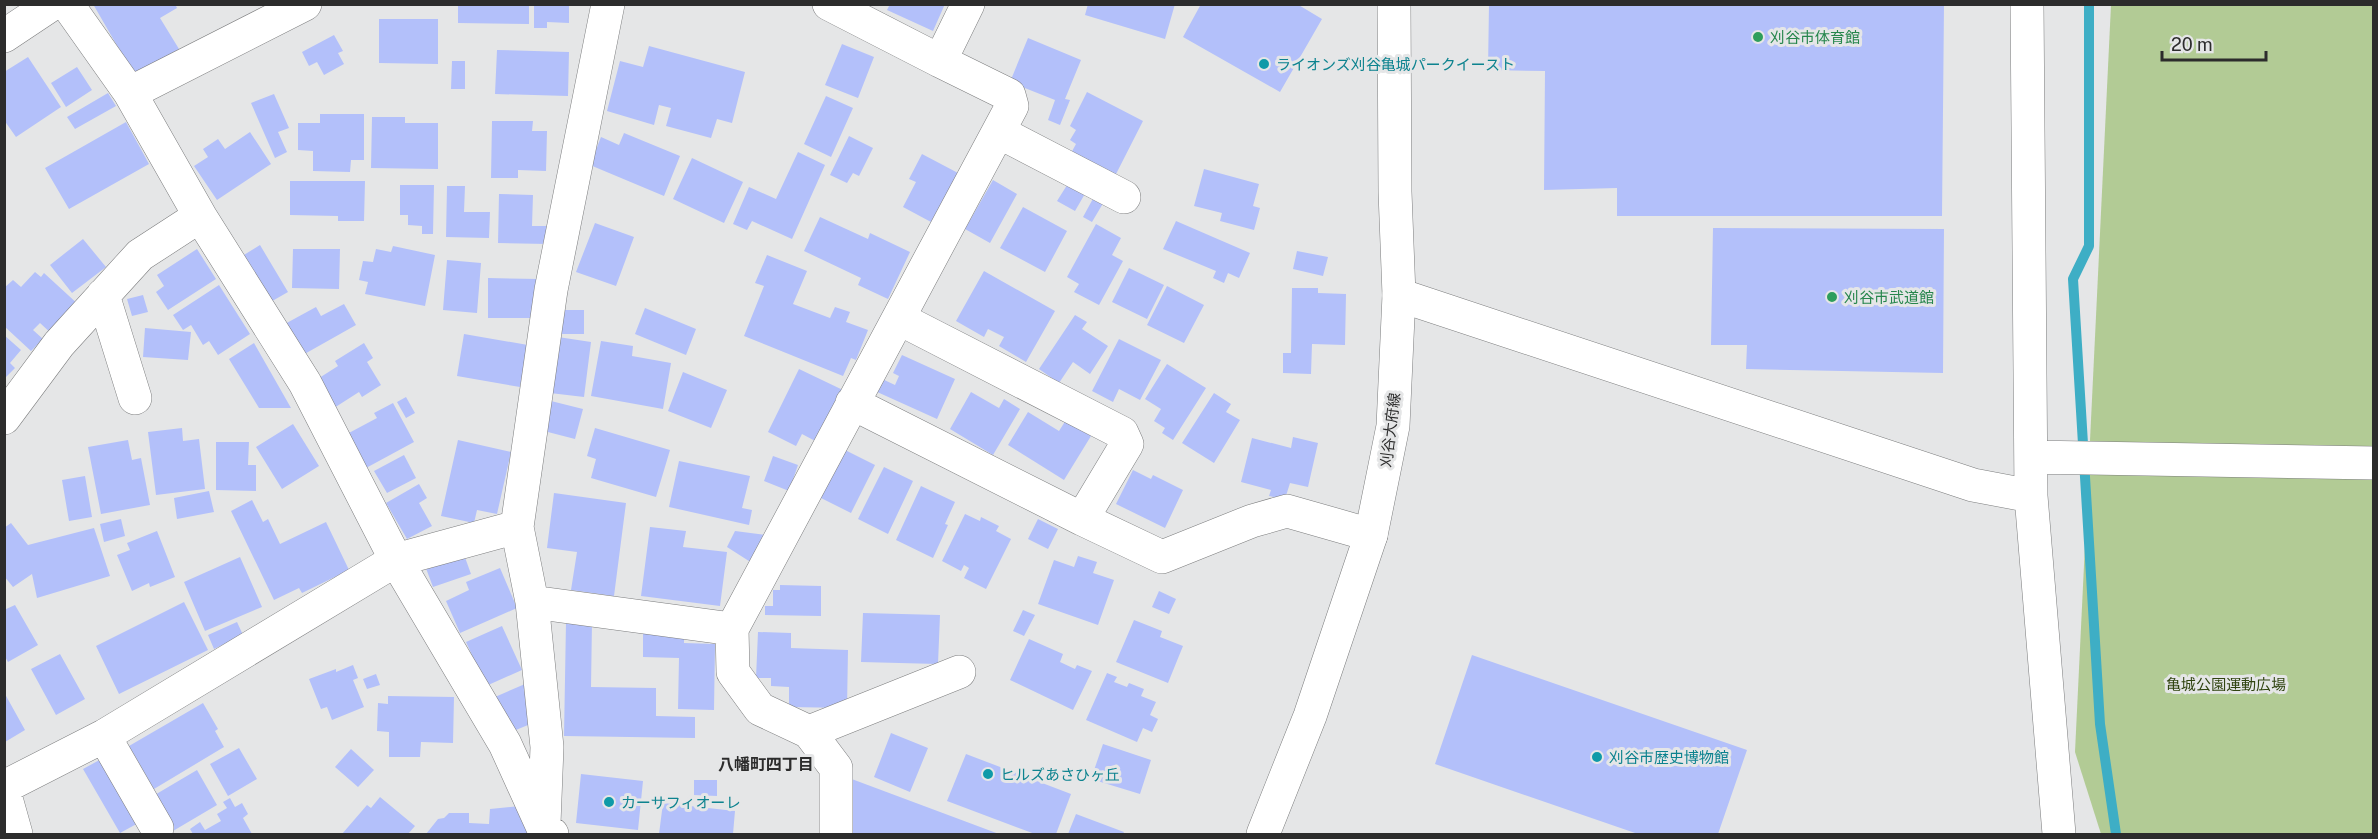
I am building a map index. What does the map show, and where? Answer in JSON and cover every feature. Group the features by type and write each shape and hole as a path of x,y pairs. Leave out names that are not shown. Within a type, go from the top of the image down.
{"street":[{"path":"4,36 52,4"},
{"path":"67,4 130,93 200,216 305,384 396,560 505,744 547,833"},
{"path":"130,93 305,4"},
{"path":"547,833 547,747 532,602 518,527 551,290 608,4"},
{"path":"829,4 1009,95 1012,106 732,629 734,672 760,710 810,732 836,768 836,834"},
{"path":"940,61 968,4"},
{"name":"刈谷大府線","path":"1263,834 1310,716 1371,535 1393,426 1399,295 1395,192 1394,4"},
{"path":"2028,4 2031,496 2060,834"},
{"path":"999,132 1124,197"},
{"path":"4,418 59,344 140,255 200,216"},
{"path":"1399,295 1973,484 2031,496"},
{"path":"103,296 135,398"},
{"path":"900,318 1122,433 1126,444 1082,519"},
{"path":"852,403 1162,557 1252,521 1287,511 1371,535"},
{"path":"2031,457 2373,463"},
{"path":"16,834 4,789 104,736 396,560 518,527"},
{"path":"532,602 732,629"},
{"path":"810,732 958,672"},
{"path":"104,736 158,828"}],"green space":[{"name":"亀城公園運動広場","path":"2111,5 2373,5 2373,834 2101,834 2075,752"}],"building":[{"path":"93,4 175,4 177,8 160,18 179,49 134,75"},
{"path":"458,4 529,4 529,24 458,23"},
{"path":"534,4 569,4 569,23 547,22 547,28 534,28"},
{"path":"890,4 945,4 933,31 887,10"},
{"path":"1088,4 1175,4 1165,39 1085,15"},
{"name":"ライオンズ刈谷亀城パークイースト","path":"1201,4 1297,4 1322,19 1280,92 1183,37"},
{"path":"1489,4 1944,4 1942,216 1617,216 1617,188 1544,190 1545,71 1488,70"},
{"path":"379,19 438,19 438,64 379,63"},
{"path":"334,35 343,51 338,53 344,64 324,75 317,62 309,66 302,52"},
{"path":"1028,38 1081,60 1065,99 1070,100 1060,125 1048,120 1055,100 1010,82"},
{"path":"842,44 874,57 858,98 825,85"},
{"path":"649,46 745,72 732,123 717,119 711,138 666,126 671,108 659,105 654,125 607,111 620,61 643,67"},
{"path":"497,50 569,52 568,96 495,94"},
{"path":"28,57 61,107 16,137 4,120 4,72"},
{"path":"452,61 465,61 465,89 451,89"},
{"path":"77,67 92,90 66,107 51,83"},
{"path":"1087,92 1143,121 1114,178 1070,155 1076,144 1070,140 1076,130 1070,126"},
{"path":"108,93 116,106 75,129 67,117"},
{"path":"274,94 289,128 278,132 287,152 275,158 251,103"},
{"path":"826,96 853,108 831,157 804,144"},
{"path":"320,114 364,114 364,160 351,160 350,172 313,171 313,151 298,150 298,123 320,123"},
{"path":"372,117 405,117 405,123 438,123 438,169 371,168"},
{"path":"492,121 533,121 532,131 547,131 546,171 518,170 518,178 491,178"},
{"path":"126,122 149,164 69,209 45,168"},
{"path":"250,132 271,164 217,200 194,166 208,157 203,149 218,139 225,149"},
{"path":"624,133 680,156 664,196 590,165 601,137 619,145"},
{"path":"849,136 873,148 859,176 853,173 847,183 830,175"},
{"path":"798,152 825,165 792,239 752,221 747,230 733,224 749,187 776,199"},
{"path":"922,154 958,173 931,222 903,207 916,182 909,179"},
{"path":"692,158 743,182 724,223 673,199"},
{"path":"1204,169 1259,184 1253,206 1260,208 1254,230 1220,221 1222,213 1194,206"},
{"path":"993,180 1017,194 990,243 965,229"},
{"path":"290,181 365,181 364,221 338,221 338,216 290,215"},
{"path":"1069,182 1086,192 1075,211 1057,201"},
{"path":"400,185 434,185 433,234 422,234 422,226 408,225 408,215 400,215"},
{"path":"447,186 465,186 464,212 490,212 489,238 446,237"},
{"path":"499,194 533,195 532,226 549,226 548,244 498,243"},
{"path":"1095,195 1105,200 1092,222 1083,217"},
{"path":"1023,207 1067,231 1045,272 1000,248"},
{"path":"820,217 868,239 870,233 910,252 888,299 858,285 861,278 804,251"},
{"path":"1176,221 1250,253 1239,278 1228,273 1224,283 1213,278 1216,271 1163,249"},
{"path":"595,223 634,237 616,286 576,272"},
{"path":"1096,224 1121,238 1112,255 1123,261 1099,305 1074,292 1079,284 1067,277"},
{"path":"1713,228 1944,229 1943,373 1746,369 1747,345 1711,345"},
{"path":"83,239 106,267 72,293 50,265"},
{"path":"260,245 288,292 267,304 239,258"},
{"path":"393,246 435,255 425,306 365,294 368,282 359,280 363,261 373,262 376,249 391,252"},
{"path":"197,249 216,279 168,310 156,292 164,286 157,275"},
{"path":"293,249 340,249 339,289 292,288"},
{"path":"1297,251 1328,257 1323,276 1293,269"},
{"path":"767,255 807,271 793,304 830,318 835,307 850,312 846,322 868,330 856,360 851,358 843,376 744,336 764,286 755,283"},
{"path":"447,260 481,263 477,313 443,310"},
{"path":"1129,268 1164,285 1147,319 1112,302"},
{"path":"984,271 1055,311 1026,362 999,346 1004,337 988,329 984,337 956,321"},
{"path":"35,272 41,277 44,273 80,306 53,335 40,323 33,330 43,339 31,351 4,326 4,288 13,280 21,287"},
{"path":"488,278 539,279 531,318 488,318"},
{"path":"219,285 250,334 218,355 209,341 203,345 191,325 183,330 173,315"},
{"path":"1167,286 1204,305 1184,343 1147,325"},
{"path":"1292,288 1318,288 1318,293 1346,294 1345,345 1312,344 1311,374 1283,373 1283,353 1291,353"},
{"path":"143,295 148,312 132,316 127,299"},
{"path":"344,304 356,325 301,356 283,325 316,307 321,316"},
{"path":"645,308 696,329 686,355 635,334"},
{"path":"561,310 584,310 584,334 561,334"},
{"path":"1075,315 1087,322 1082,329 1108,346 1090,374 1073,362 1059,383 1039,369"},
{"path":"145,328 191,332 188,360 143,357"},
{"path":"464,334 528,345 520,387 457,376"},
{"path":"4,335 21,350 10,363 15,368 4,379"},
{"path":"558,337 591,342 584,397 550,393"},
{"path":"1119,339 1161,360 1140,400 1119,389 1113,402 1092,391"},
{"path":"601,341 633,346 632,356 671,363 663,409 591,396"},
{"path":"254,343 291,408 259,408 229,359"},
{"path":"364,343 373,358 367,362 381,385 362,397 359,392 334,408 316,380 338,366 335,361"},
{"path":"902,355 955,379 937,419 875,391 880,378 895,385 899,376 893,373"},
{"path":"1167,364 1206,388 1173,440 1162,433 1165,428 1154,421 1161,409 1145,399"},
{"path":"799,369 845,391 819,443 802,434 796,446 768,432"},
{"path":"683,372 727,390 711,428 668,411"},
{"path":"971,392 999,408 1004,399 1020,409 993,455 950,429"},
{"path":"1214,393 1231,404 1226,412 1240,420 1214,463 1182,443"},
{"path":"406,397 415,413 406,418 397,402"},
{"path":"551,401 583,409 575,439 544,431"},
{"path":"393,403 414,442 366,468 347,434 377,418 374,413"},
{"path":"1028,412 1059,431 1066,420 1091,436 1064,480 1008,445"},
{"path":"293,424 319,466 282,489 256,447"},
{"path":"182,428 183,441 199,439 205,489 156,495 148,432"},
{"path":"595,428 670,450 656,497 591,478 596,459 587,456"},
{"path":"1293,437 1318,443 1308,487 1290,483 1285,499 1269,496 1271,490 1241,482 1252,438 1291,448"},
{"path":"128,440 132,460 141,458 150,505 101,514 88,447"},
{"path":"458,440 511,452 497,514 477,510 474,523 441,516"},
{"path":"216,442 249,442 248,465 256,465 256,491 216,490"},
{"path":"843,449 875,465 851,513 819,497"},
{"path":"404,455 416,478 387,493 374,471"},
{"path":"773,456 798,465 789,491 764,481"},
{"path":"679,461 750,476 742,508 752,510 749,525 669,507"},
{"path":"884,467 913,481 888,534 858,519"},
{"path":"1133,470 1151,479 1153,475 1183,490 1165,528 1116,504"},
{"path":"85,476 92,517 69,521 62,480"},
{"path":"419,484 427,498 419,503 432,526 407,539 386,503"},
{"path":"921,486 955,502 945,524 948,525 933,558 896,540"},
{"path":"209,491 214,512 177,519 174,498"},
{"path":"554,493 626,503 614,596 571,590 577,552 547,548"},
{"path":"252,500 263,522 268,519 280,544 326,522 349,570 302,593 299,588 274,600 231,511"},
{"path":"965,514 980,521 981,517 999,526 996,531 1011,539 986,589 964,578 969,568 964,565 961,571 942,561"},
{"path":"121,519 125,536 104,542 100,524"},
{"path":"1038,519 1058,529 1048,549 1028,539"},
{"path":"11,523 28,545 94,528 110,576 37,598 32,574 13,587 4,576 4,528"},
{"path":"650,527 686,531 683,547 727,552 720,606 641,596"},
{"path":"157,531 175,577 150,587 149,583 132,591 117,555 130,550 127,543"},
{"path":"735,531 767,535 752,563 727,547"},
{"path":"462,549 471,574 433,587 424,563"},
{"path":"1078,556 1097,562 1093,573 1114,580 1098,625 1038,604 1054,560 1074,567"},
{"path":"240,557 262,607 205,631 184,582"},
{"path":"500,568 517,608 460,633 446,601 469,590 466,582"},
{"path":"780,585 821,586 821,616 765,615 765,606 773,606 773,590 780,590"},
{"path":"1159,591 1176,599 1169,614 1152,607"},
{"path":"184,602 208,650 119,694 96,646"},
{"path":"15,605 38,645 8,662 4,655 4,610"},
{"path":"1023,610 1035,615 1024,636 1013,631"},
{"path":"863,613 940,615 938,664 861,662"},
{"path":"1134,620 1162,631 1160,637 1183,646 1168,683 1116,662"},
{"path":"237,622 243,635 214,649 208,635"},
{"path":"566,622 592,622 591,687 656,688 656,716 695,717 695,738 564,736"},
{"path":"502,626 522,670 486,686 466,642"},
{"path":"758,632 791,633 791,648 848,650 847,708 789,707 789,687 771,686 771,678 756,678"},
{"path":"643,633 684,633 684,643 715,644 714,710 678,709 679,658 643,657"},
{"path":"1029,639 1063,654 1060,662 1075,669 1077,665 1092,671 1073,710 1010,680"},
{"path":"60,654 85,699 56,715 31,669"},
{"path":"1472,655 1747,750 1718,834 1638,834 1435,764"},
{"path":"353,665 358,678 353,680 364,707 332,720 327,707 321,709 309,679"},
{"path":"1107,673 1117,677 1114,682 1127,687 1129,683 1144,689 1141,696 1156,702 1150,715 1158,719 1152,732 1143,728 1137,742 1086,720"},
{"path":"376,674 380,685 367,689 363,679"},
{"path":"525,684 528,725 511,732 495,697"},
{"path":"5,694 25,730 5,742"},
{"path":"388,696 454,697 453,743 421,742 420,757 389,757 389,732 377,731 378,703 388,704"},
{"path":"203,703 218,729 215,731 224,747 154,789 129,746"},
{"path":"891,733 928,748 910,792 874,777"},
{"path":"1103,744 1151,760 1140,794 1091,779"},
{"path":"239,748 257,779 228,796 210,764"},
{"path":"351,749 374,770 358,787 335,767"},
{"name":"ヒルズあさひヶ丘","path":"966,754 1071,794 1056,834 1035,834 947,801"},
{"path":"105,757 142,821 120,833 83,769"},
{"path":"197,770 217,805 173,831 153,796"},
{"name":"カーサフィオーレ","path":"581,774 643,781 638,830 576,823"},
{"path":"849,778 999,834 847,834"},
{"path":"694,780 717,780 717,796 694,795"},
{"path":"380,797 415,826 408,834 342,834 367,805 371,808"},
{"path":"230,798 235,807 242,803 248,814 243,818 252,834 193,834 190,829 200,822 205,830 221,821 217,814 227,808 223,802"},
{"path":"663,803 735,811 733,834 659,834"},
{"path":"520,806 528,814 527,834 426,834 438,819 444,818 449,813 469,813 469,823 489,824 490,809"},
{"path":"1076,814 1124,832 1123,834 1068,834"}],"waterway":[{"path":"2089,4 2089,246 2073,279 2100,724 2116,834"}],"place":[{"name":"刈谷市体育館","path":"1758,37"},
{"name":"ライオンズ刈谷亀城パークイースト","path":"1264,64"},
{"name":"刈谷市武道館","path":"1832,297"},
{"name":"刈谷市歴史博物館","path":"1597,757"},
{"name":"ヒルズあさひヶ丘","path":"988,774"},
{"name":"カーサフィオーレ","path":"609,802"}],"district":[{"name":"八幡町四丁目","path":"766,764"}]}
